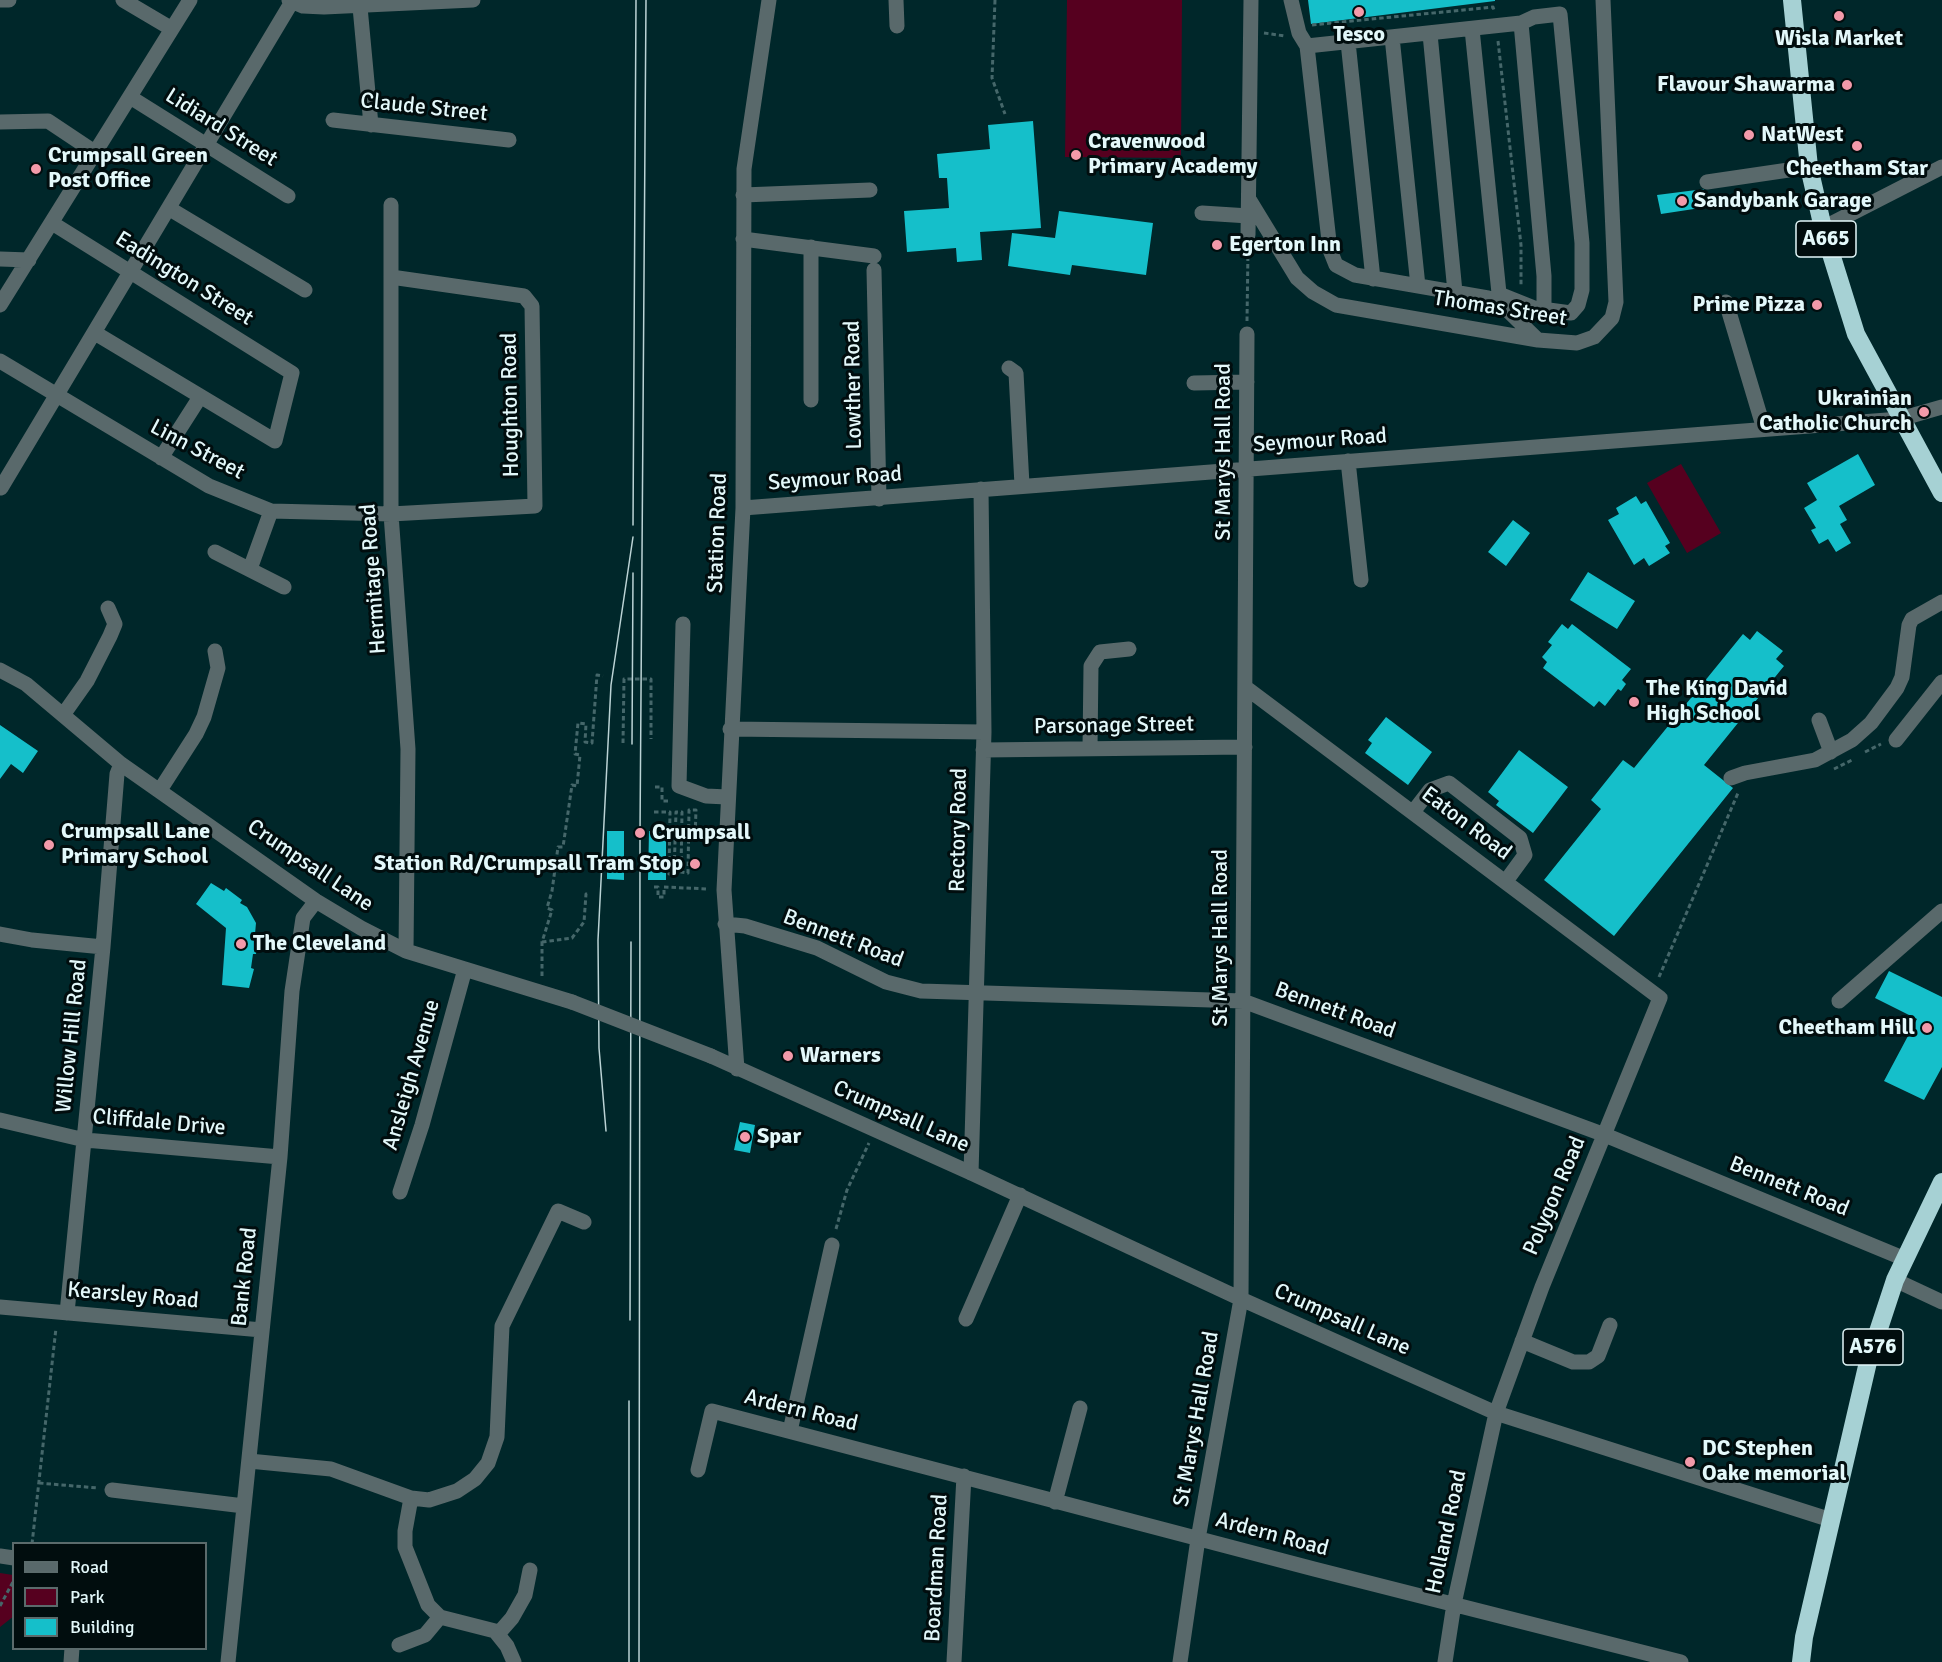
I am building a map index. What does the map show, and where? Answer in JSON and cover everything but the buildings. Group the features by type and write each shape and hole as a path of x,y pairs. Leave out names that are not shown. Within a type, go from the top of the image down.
{"highway":[{"name":"A665","path":"1792,0 1809,167 1823,228 1856,334 1942,493"},
{"name":"A576","path":"1800,1662 1868,1362 1895,1280 1942,1182"}],"street":[{"path":"0,0 9,0"},
{"path":"123,0 172,29"},
{"path":"0,305 190,0"},
{"path":"1,488 132,273 291,1 314,7 360,7 473,0"},
{"name":"Station Road","path":"738,1069 724,890 730,729 743,508 743,195 744,169 769,0"},
{"path":"897,0 897,26"},
{"path":"1248,235 1251,0"},
{"path":"1291,0 1299,33 1307,46 1332,258 1336,265 1348,273 1373,279 1571,313 1578,305 1582,290 1582,243 1560,14 1534,17 1521,23 1307,46"},
{"name":"Thomas Street","path":"1249,208 1297,278 1324,299 1336,304 1538,340 1577,343 1594,337 1612,318 1616,302 1603,0"},
{"path":"360,7 371,125"},
{"path":"1521,23 1545,276 1544,310"},
{"path":"1472,29 1499,299 1538,340"},
{"path":"1430,34 1455,292"},
{"path":"1392,38 1418,286"},
{"path":"1348,42 1373,279"},
{"name":"Lidiard Street","path":"130,97 288,196"},
{"name":"Claude Street","path":"333,120 509,140"},
{"path":"0,122 48,121 96,153"},
{"path":"1707,182 1809,167"},
{"path":"1823,228 1942,167"},
{"path":"743,195 870,190"},
{"name":"Hermitage Road","path":"391,205 391,514 408,749 406,951"},
{"path":"1202,213 1249,208"},
{"path":"170,209 305,290"},
{"name":"Eadington Street","path":"52,223 292,373 275,441 200,397"},
{"path":"743,239 811,247 811,400"},
{"name":"Lowther Road","path":"811,247 874,263 879,499"},
{"path":"0,259 28,260"},
{"name":"Houghton Road","path":"391,277 524,296 532,306 535,506 391,514"},
{"path":"1726,302 1764,429"},
{"path":"95,333 200,397 161,458"},
{"name":"St Marys Hall Road","path":"1180,1662 1198,1539 1241,1299 1247,334"},
{"name":"Linn Street","path":"0,361 209,486 271,512 391,514"},
{"path":"1009,368 1016,373 1022,486"},
{"path":"1194,383 1247,382"},
{"name":"Seymour Road","path":"743,508 1900,419 1942,407"},
{"path":"1348,461 1361,580"},
{"name":"Rectory Road","path":"971,1173 984,732 981,489"},
{"path":"250,568 271,512"},
{"path":"215,552 284,587"},
{"path":"1731,778 1745,772 1815,760 1852,740 1885,706 1902,677 1909,625 1912,619 1942,602"},
{"path":"63,716 87,681 111,636 115,618 108,608"},
{"path":"683,624 679,786 706,796 727,797"},
{"path":"1090,748 1091,666 1100,652 1129,649"},
{"path":"160,790 196,734 204,717 218,668 215,651"},
{"name":"Crumpsall Lane","path":"0,669 26,684 121,764 316,901 360,928 406,951 572,1002 711,1056 1496,1413 1831,1520"},
{"path":"1896,740 1942,682"},
{"name":"Eaton Road","path":"1245,687 1656,995"},
{"path":"1819,720 1831,752"},
{"path":"730,729 984,732"},
{"name":"Parsonage Street","path":"983,750 1245,747"},
{"name":"Willow Hill Road","path":"62,1312 85,1140 117,774 121,764"},
{"path":"1413,812 1430,790 1449,783 1520,838 1525,855 1506,881"},
{"name":"Bank Road","path":"228,1662 280,1157 292,991 303,918 316,901"},
{"path":"1839,1001 1942,911"},
{"name":"Bennett Road","path":"725,924 745,926 817,948 886,982 921,991 1243,1000 1605,1135 1905,1259"},
{"path":"0,934 32,940 103,947"},
{"name":"Ansleigh Avenue","path":"400,1192 422,1125 465,969"},
{"name":"Polygon Road","path":"1496,1413 1542,1287 1605,1135 1656,995"},
{"name":"Cliffdale Drive","path":"0,1120 85,1140 280,1157"},
{"path":"966,1319 1020,1196"},
{"path":"249,1461 331,1469 411,1498 429,1500 457,1491 475,1479 488,1463 497,1437 502,1326 558,1211 584,1222"},
{"path":"790,1431 832,1245"},
{"path":"1895,1280 1942,1302"},
{"name":"Kearsley Road","path":"0,1307 262,1330"},
{"path":"1522,1341 1573,1362 1589,1362 1598,1356 1610,1325"},
{"path":"1055,1502 1080,1408"},
{"name":"Ardern Road","path":"698,1470 712,1411 1055,1502 1681,1662"},
{"name":"Holland Road","path":"1445,1662 1454,1604 1496,1413"},
{"name":"Boardman Road","path":"954,1662 964,1476"},
{"path":"112,1490 244,1506"},
{"path":"411,1498 405,1531 405,1547 428,1605 440,1617 481,1626 498,1634 514,1662"},
{"path":"498,1634 512,1618 525,1595 530,1570"},
{"path":"399,1645 425,1635 440,1617"}],"path":[{"path":"995,0 992,78 1005,114"},
{"path":"1247,334 1248,235"},
{"path":"540,992 542,942 552,910 547,908 552,891 558,847 563,848 572,785 577,786 580,755 575,754 578,723 586,724 585,742 592,743 597,675 603,676"},
{"path":"618,677 651,679 651,739"},
{"path":"623,743 624,679"},
{"path":"1829,770 1841,768 1875,746 1896,740"},
{"path":"655,787 662,787 662,801 672,801"},
{"path":"1656,995 1737,794 1744,790"},
{"path":"654,812 669,812 669,874 674,874 676,812 682,812 681,872 688,873 689,810 696,810 695,838 726,839"},
{"path":"654,887 658,886 657,897 664,897 664,887 724,890"},
{"path":"542,942 572,938 584,922 586,894 590,894"},
{"path":"832,1245 847,1190 875,1130"},
{"path":"32,1542 62,1312"},
{"path":"39,1483 112,1490"},
{"path":"0,1606 12,1584"}],"green space":[{"path":"1067,0 1182,0 1181,158 1065,157"},
{"path":"1681,464 1721,533 1687,553 1647,483"},
{"path":"0,1573 12,1575 12,1618 0,1627"}],"tram line":[{"path":"633,525 636,0"},
{"path":"639,1662 640,833 646,0"},
{"path":"606,1131 599,1048 598,940 611,685 633,537"},
{"path":"632,744 633,573"},
{"path":"630,1320 631,942"},
{"path":"629,1401 629,1662"}],"place":[{"name":"Tesco","path":"1359,12"},
{"name":"Wisla Market","path":"1839,16"},
{"name":"Flavour Shawarma","path":"1847,85"},
{"name":"NatWest","path":"1749,135"},
{"name":"Cheetham Star","path":"1857,146"},
{"name":"Cravenwood Primary Academy","path":"1076,155"},
{"name":"Crumpsall Green Post Office","path":"36,169"},
{"name":"Sandybank Garage","path":"1682,201"},
{"name":"Egerton Inn","path":"1217,245"},
{"name":"Prime Pizza","path":"1817,305"},
{"name":"Ukrainian Catholic Church","path":"1924,412"},
{"name":"The King David High School","path":"1634,702"},
{"name":"Crumpsall","path":"640,833"},
{"name":"Crumpsall Lane Primary School","path":"49,845"},
{"name":"Station Rd/Crumpsall Tram Stop","path":"695,864"},
{"name":"The Cleveland","path":"241,944"},
{"name":"Cheetham Hill","path":"1927,1028"},
{"name":"Warners","path":"788,1056"},
{"name":"Spar","path":"745,1137"},
{"name":"DC Stephen Oake memorial","path":"1690,1462"}]}
